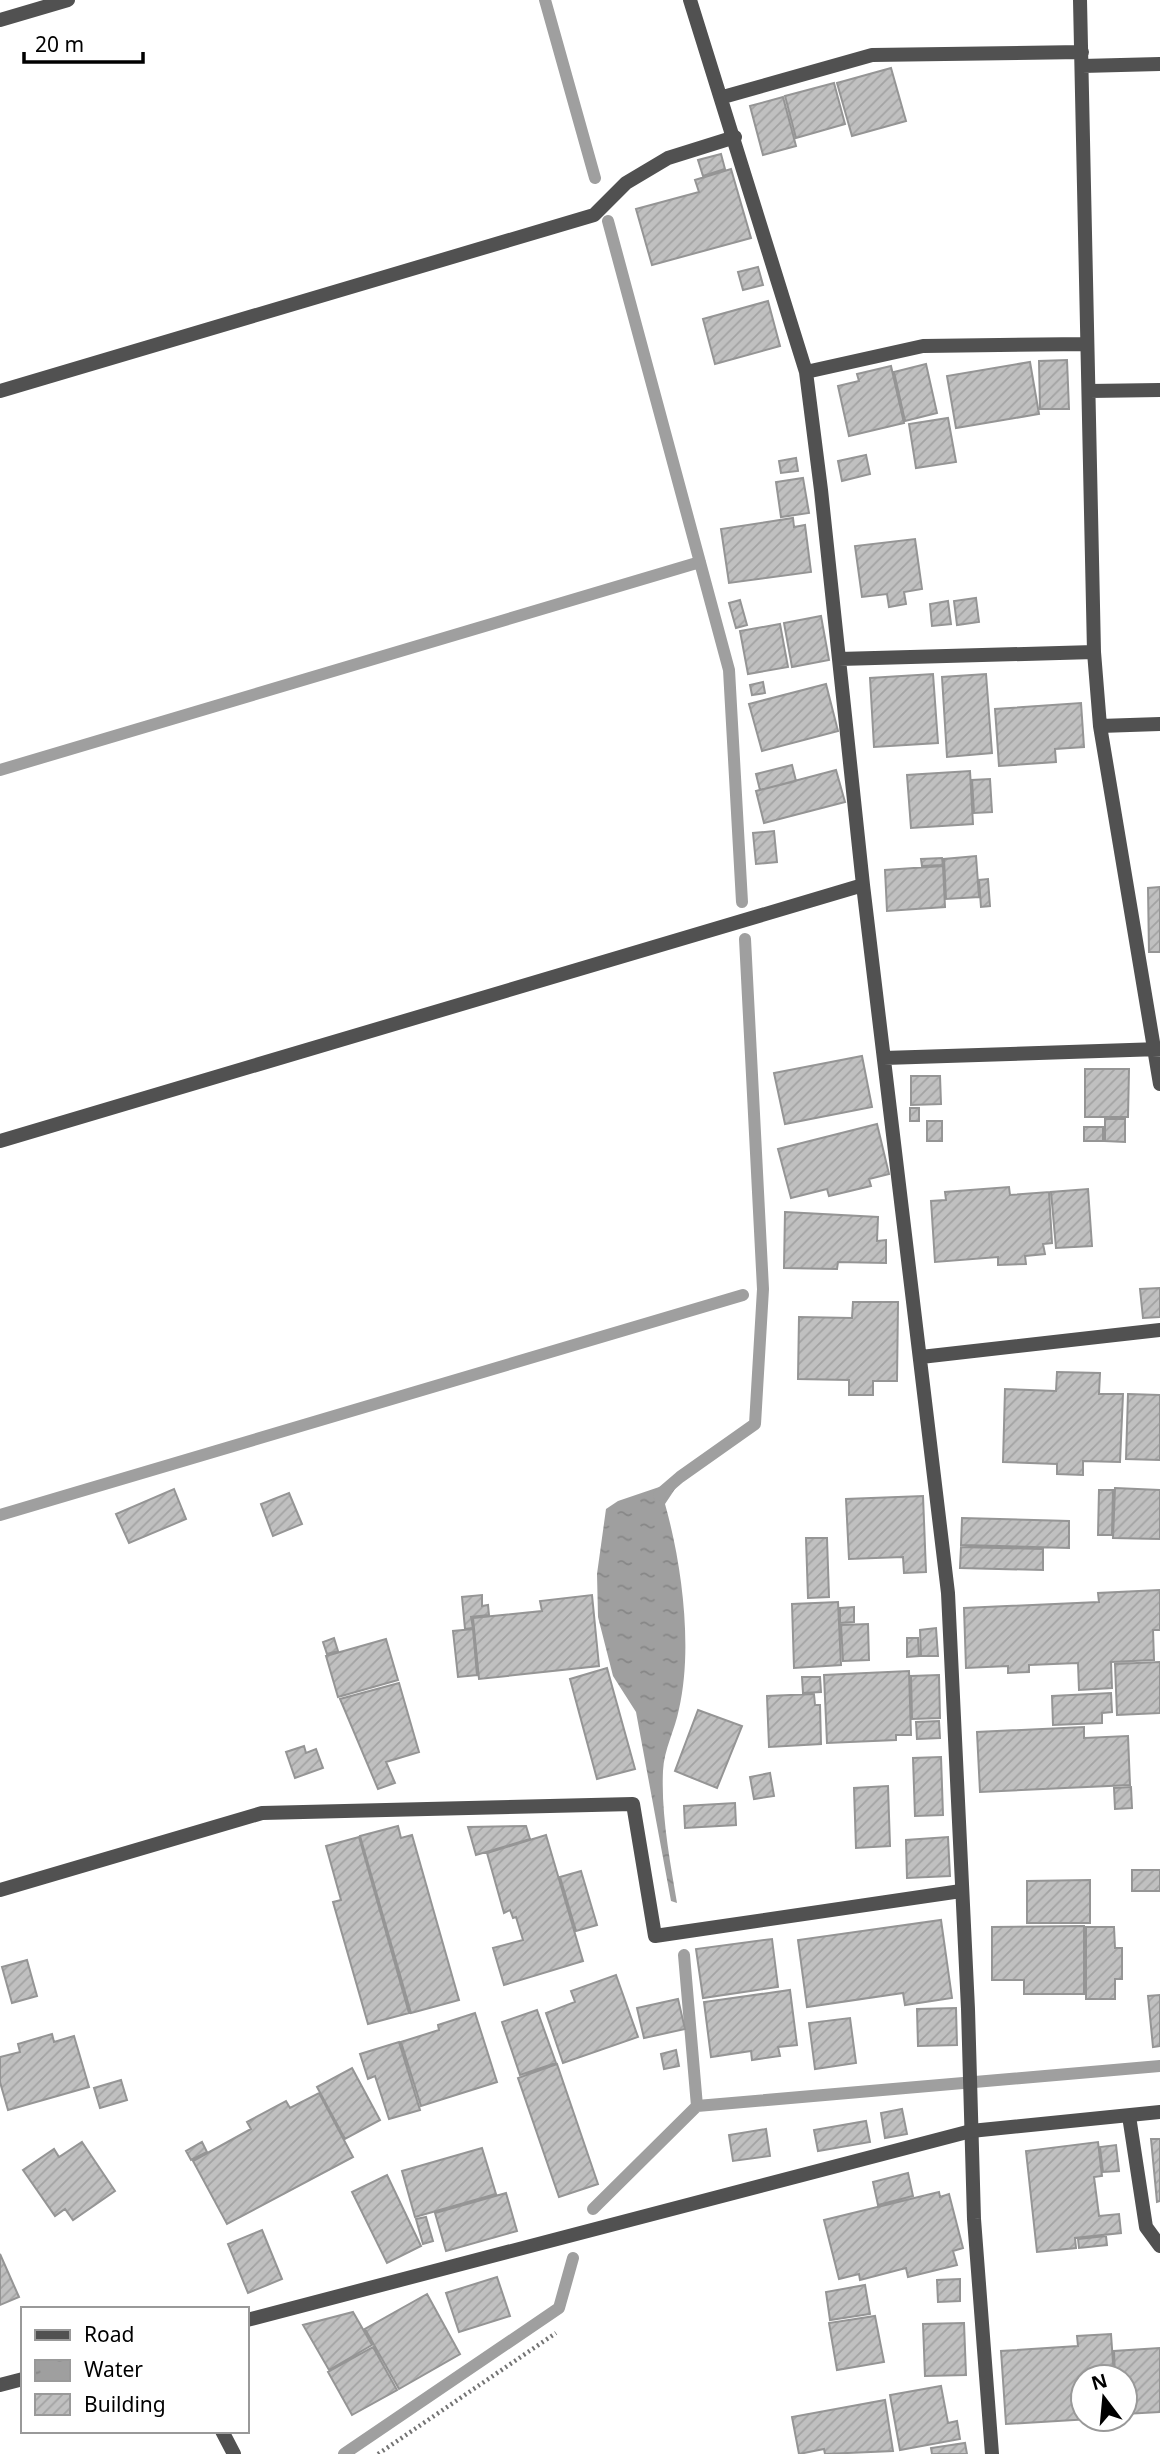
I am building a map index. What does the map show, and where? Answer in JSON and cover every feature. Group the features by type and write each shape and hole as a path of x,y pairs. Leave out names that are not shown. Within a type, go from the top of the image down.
{"street":[{"path":"0,20 68,0"},
{"path":"690,0 723,97 806,372 863,885 922,1357 948,1593 970,2066 974,2219 992,2454"},
{"path":"1080,0 1094,652 1100,726 1157,1049 1160,1084"},
{"path":"723,97 872,55 1082,59 1160,64"},
{"path":"0,391 594,215 626,183 668,159 734,137"},
{"path":"806,372 923,346 1087,344"},
{"path":"1089,391 1160,390"},
{"path":"839,659 1094,652"},
{"path":"1100,726 1160,724"},
{"path":"0,1141 863,885"},
{"path":"884,1058 1157,1049"},
{"path":"922,1357 1160,1330"},
{"path":"0,1890 262,1813 633,1804 655,1936 961,1891"},
{"path":"248,2320 971,2131 1160,2112"},
{"path":"1129,2116 1146,2227 1160,2246"},
{"path":"0,2385 21,2380"},
{"path":"223,2433 234,2454"}],"path":[{"path":"378,2454 556,2333"}],"water":[{"path":"668,1484 677,1486 665,1504 681,1579 685,1633 683,1685 663,1771 665,1821 677,1903 671,1901 636,1712 613,1676 598,1617 597,1574 606,1509 618,1501"}],"building":[{"path":"891,68 906,121 852,136 837,83"},
{"path":"834,83 845,124 796,138 785,96"},
{"path":"783,97 796,146 763,155 750,106"},
{"path":"721,154 725,169 703,176 698,160"},
{"path":"731,169 751,238 652,265 636,209 699,192 695,180"},
{"path":"758,267 763,285 743,290 738,272"},
{"path":"768,301 780,346 715,364 703,319"},
{"path":"1067,360 1069,409 1040,409 1039,361"},
{"path":"1030,362 1039,414 956,428 947,376"},
{"path":"926,364 937,413 905,421 894,372"},
{"path":"891,366 904,423 849,436 838,386 859,381 857,374"},
{"path":"948,418 956,462 916,468 909,424"},
{"path":"866,455 870,474 842,481 838,461"},
{"path":"796,458 798,471 781,473 779,461"},
{"path":"803,478 809,513 781,517 776,482"},
{"path":"793,518 794,527 805,525 811,572 729,583 721,529"},
{"path":"915,539 922,589 904,592 906,604 889,607 887,594 862,597 855,546"},
{"path":"976,598 979,622 957,625 954,601"},
{"path":"740,600 747,625 736,628 729,603"},
{"path":"948,601 951,624 932,626 930,604"},
{"path":"821,616 829,660 792,667 784,623"},
{"path":"780,624 788,667 748,674 740,631"},
{"path":"933,674 938,743 874,747 870,678"},
{"path":"986,674 992,753 947,757 942,677"},
{"path":"763,682 765,693 752,695 750,685"},
{"path":"826,684 838,731 762,751 749,704"},
{"path":"1081,703 1084,747 1055,749 1056,762 999,766 995,709"},
{"path":"792,765 796,781 760,790 756,774"},
{"path":"836,770 845,802 764,823 756,791"},
{"path":"970,771 973,824 911,828 907,775"},
{"path":"990,779 992,812 974,813 972,780"},
{"path":"774,831 777,862 756,864 753,833"},
{"path":"976,856 979,897 946,899 944,859"},
{"path":"942,858 943,865 922,866 921,859"},
{"path":"943,866 945,907 887,911 885,870"},
{"path":"988,879 990,906 981,907 979,880"},
{"path":"1160,887 1160,952 1149,952 1148,888"},
{"path":"862,1056 872,1107 785,1124 774,1073"},
{"path":"1085,1069 1129,1069 1128,1117 1085,1117"},
{"path":"911,1076 940,1076 941,1104 911,1105"},
{"path":"910,1108 919,1108 919,1121 910,1121"},
{"path":"1105,1119 1125,1119 1125,1142 1105,1141"},
{"path":"927,1121 942,1121 942,1141 927,1141"},
{"path":"877,1124 889,1174 869,1179 871,1186 829,1196 827,1189 791,1198 778,1149"},
{"path":"1084,1127 1103,1127 1103,1141 1084,1141"},
{"path":"1009,1187 1010,1195 1049,1192 1052,1243 1043,1244 1045,1254 1025,1256 1026,1264 998,1265 998,1257 935,1262 931,1201 946,1200 945,1192"},
{"path":"1088,1189 1092,1246 1056,1248 1051,1192"},
{"path":"785,1212 878,1217 877,1241 886,1240 886,1263 838,1262 837,1269 784,1268"},
{"path":"1160,1288 1160,1317 1143,1318 1140,1289"},
{"path":"853,1302 898,1302 897,1381 873,1381 873,1395 849,1395 849,1380 798,1379 799,1317 852,1318"},
{"path":"1057,1372 1100,1373 1099,1394 1123,1394 1120,1462 1083,1461 1083,1475 1057,1474 1057,1464 1003,1462 1005,1389 1056,1391"},
{"path":"1128,1394 1160,1395 1160,1460 1126,1459"},
{"path":"1115,1488 1160,1490 1160,1539 1113,1538"},
{"path":"174,1489 186,1519 129,1543 116,1514"},
{"path":"1099,1490 1113,1490 1112,1535 1098,1535"},
{"path":"289,1493 302,1524 273,1536 261,1504"},
{"path":"923,1496 926,1572 904,1573 903,1557 849,1559 846,1499"},
{"path":"962,1518 1069,1521 1069,1548 961,1545"},
{"path":"806,1538 827,1538 829,1597 808,1598"},
{"path":"961,1547 1043,1549 1043,1570 960,1568"},
{"path":"1160,1590 1160,1630 1153,1630 1154,1660 1111,1662 1112,1688 1079,1690 1078,1663 1029,1665 1029,1672 1008,1673 1008,1666 966,1668 964,1608 1099,1602 1098,1593"},
{"path":"482,1595 482,1606 488,1605 489,1615 471,1617 473,1628 465,1629 462,1597"},
{"path":"592,1595 599,1666 479,1679 473,1618 542,1611 540,1601"},
{"path":"838,1602 841,1665 794,1668 792,1604"},
{"path":"854,1607 854,1622 840,1623 840,1608"},
{"path":"868,1624 869,1660 843,1661 841,1625"},
{"path":"936,1628 938,1656 921,1656 920,1630"},
{"path":"473,1629 477,1675 458,1677 453,1631"},
{"path":"334,1638 338,1651 327,1654 323,1642"},
{"path":"907,1638 918,1638 919,1656 907,1657"},
{"path":"386,1639 398,1680 338,1697 326,1656"},
{"path":"1160,1662 1160,1713 1117,1715 1115,1664"},
{"path":"607,1668 635,1769 597,1779 570,1679"},
{"path":"909,1671 911,1735 896,1735 896,1740 827,1743 824,1675"},
{"path":"939,1675 940,1718 912,1719 911,1676"},
{"path":"802,1677 820,1677 821,1692 803,1693"},
{"path":"399,1683 419,1752 386,1762 395,1783 378,1789 340,1699"},
{"path":"1111,1693 1112,1712 1102,1713 1102,1723 1053,1725 1052,1696"},
{"path":"814,1694 815,1705 820,1705 821,1744 769,1747 767,1696"},
{"path":"698,1710 742,1726 717,1788 675,1771"},
{"path":"939,1721 940,1738 917,1739 916,1722"},
{"path":"1084,1727 1084,1738 1128,1736 1130,1785 980,1792 977,1732"},
{"path":"304,1746 306,1753 316,1749 323,1768 295,1778 286,1752"},
{"path":"941,1757 943,1815 915,1816 913,1758"},
{"path":"770,1773 774,1796 754,1799 750,1777"},
{"path":"888,1786 890,1846 856,1848 854,1788"},
{"path":"1131,1787 1132,1808 1115,1809 1114,1788"},
{"path":"735,1803 736,1825 685,1828 684,1806"},
{"path":"398,1826 401,1838 412,1835 459,2000 411,2013 360,1836"},
{"path":"526,1826 530,1839 476,1855 468,1827"},
{"path":"546,1835 583,1961 504,1985 493,1948 523,1940 516,1917 513,1918 510,1910 504,1913 487,1853"},
{"path":"359,1837 409,2013 368,2024 333,1902 341,1900 326,1846"},
{"path":"948,1837 950,1876 907,1878 906,1840"},
{"path":"1132,1870 1160,1870 1160,1891 1132,1891"},
{"path":"581,1871 597,1925 576,1931 560,1877"},
{"path":"1090,1880 1090,1923 1027,1923 1027,1881"},
{"path":"941,1920 952,1998 905,2005 903,1993 807,2007 798,1940"},
{"path":"1084,1926 1084,1994 1024,1994 1024,1980 992,1980 992,1927"},
{"path":"1086,1927 1114,1927 1115,1948 1122,1948 1122,1979 1115,1979 1115,1999 1086,1999"},
{"path":"772,1939 778,1987 703,1998 696,1949"},
{"path":"27,1960 37,1996 12,2003 2,1967"},
{"path":"616,1975 638,2037 563,2063 546,2013 575,2002 571,1991"},
{"path":"790,1990 797,2045 778,2047 780,2056 752,2060 751,2051 711,2057 704,2002"},
{"path":"1160,1995 1160,2046 1153,2047 1148,1996"},
{"path":"678,1999 685,2029 644,2038 637,2008"},
{"path":"956,2008 957,2045 918,2046 917,2009"},
{"path":"537,2010 556,2063 520,2075 502,2022"},
{"path":"475,2013 497,2082 421,2106 401,2042 439,2030 438,2025"},
{"path":"850,2018 856,2063 815,2069 809,2023"},
{"path":"52,2034 54,2042 74,2036 89,2087 8,2110 0,2082 0,2057 20,2052 18,2044"},
{"path":"399,2042 420,2110 389,2119 375,2076 368,2079 360,2054"},
{"path":"676,2050 679,2066 664,2069 661,2054"},
{"path":"557,2064 598,2184 559,2197 518,2078"},
{"path":"352,2068 380,2120 345,2139 317,2087"},
{"path":"121,2080 127,2100 100,2108 94,2088"},
{"path":"319,2093 353,2157 227,2224 193,2161 251,2129 247,2122 286,2101 290,2108"},
{"path":"902,2109 907,2134 885,2138 881,2113"},
{"path":"866,2121 870,2142 818,2151 814,2130"},
{"path":"766,2129 770,2156 733,2161 729,2135"},
{"path":"1151,2139 1160,2139 1160,2201 1157,2202"},
{"path":"82,2142 115,2191 73,2220 65,2209 55,2216 23,2170 54,2149 59,2157"},
{"path":"202,2142 207,2152 191,2160 186,2151"},
{"path":"1098,2142 1102,2176 1094,2177 1099,2216 1119,2214 1121,2233 1075,2238 1076,2248 1037,2252 1026,2151"},
{"path":"1116,2145 1119,2171 1103,2172 1100,2147"},
{"path":"482,2148 496,2194 415,2217 402,2171"},
{"path":"908,2173 913,2196 878,2205 873,2182"},
{"path":"387,2175 421,2246 387,2263 352,2192"},
{"path":"939,2192 940,2197 949,2194 963,2248 953,2251 957,2265 908,2277 906,2268 860,2280 859,2274 839,2279 824,2220"},
{"path":"506,2193 517,2231 446,2251 435,2213"},
{"path":"426,2217 433,2241 423,2244 416,2219"},
{"path":"262,2230 282,2279 248,2293 228,2244"},
{"path":"1106,2236 1107,2245 1079,2248 1078,2239"},
{"path":"0,2254 19,2297 0,2305"},
{"path":"497,2277 510,2316 459,2332 446,2293"},
{"path":"960,2279 960,2301 938,2302 937,2280"},
{"path":"865,2285 870,2314 830,2320 826,2292"},
{"path":"427,2294 460,2354 399,2389 365,2329"},
{"path":"353,2312 372,2345 329,2370 303,2325"},
{"path":"875,2316 884,2362 837,2370 829,2323"},
{"path":"964,2323 966,2375 925,2376 923,2324"},
{"path":"1111,2334 1113,2363 1069,2363 1069,2420 1006,2424 1001,2351 1078,2346 1077,2336"},
{"path":"373,2347 397,2390 352,2415 328,2372"},
{"path":"1160,2348 1160,2412 1139,2413 1139,2363 1114,2363 1114,2351"},
{"path":"941,2386 948,2423 957,2421 960,2439 900,2450 890,2395"},
{"path":"885,2400 893,2451 825,2454 824,2449 799,2454 792,2417"},
{"path":"965,2443 967,2454 932,2454 931,2448"}],"waterway":[{"path":"545,0 595,178"},
{"path":"608,221 729,670 742,902"},
{"path":"0,770 700,562"},
{"path":"659,1495 755,1424 763,1289 745,939"},
{"path":"0,1515 743,1295"},
{"path":"684,1955 697,2106"},
{"path":"593,2209 697,2106 1160,2066"},
{"path":"344,2454 559,2308 573,2258"}]}
